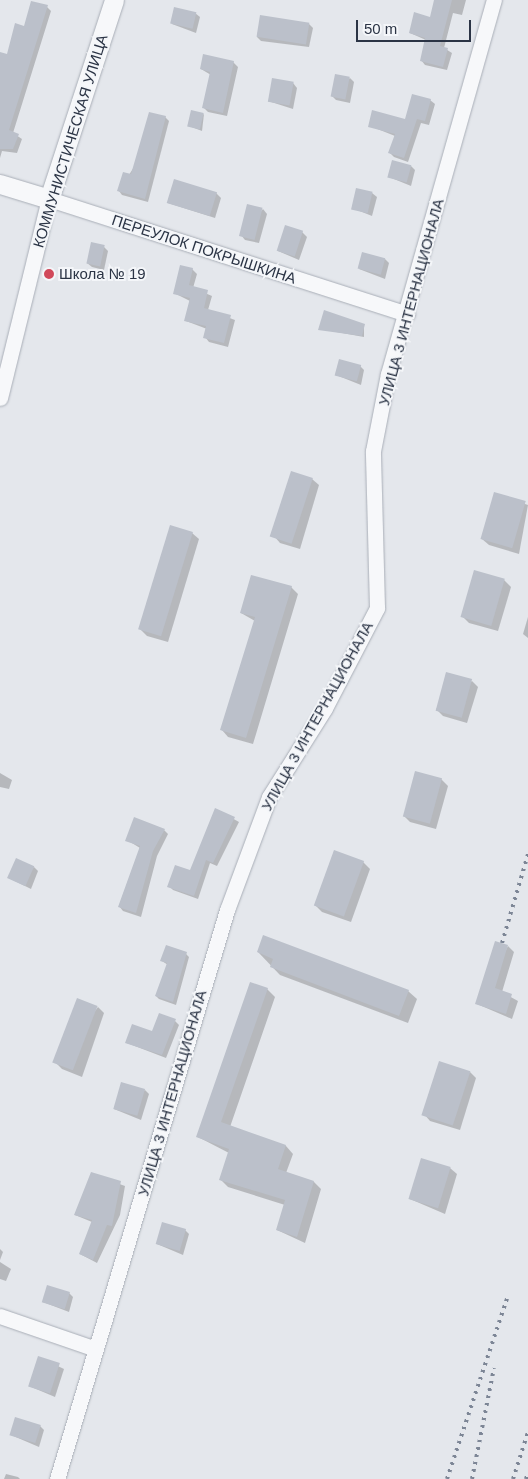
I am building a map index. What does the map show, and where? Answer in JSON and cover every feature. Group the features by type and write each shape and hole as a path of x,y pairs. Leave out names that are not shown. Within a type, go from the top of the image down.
{"street":[{"name":"КОММУНИСТИЧЕСКАЯ УЛИЦА","path":"0,398 49,199 114,0"},
{"name":"УЛИЦА 3 ИНТЕРНАЦИОНАЛА","path":"57,1479 93,1348 171,1102 220,928 268,797 325,708 377,608 374,451 388,374 407,314 494,0"},
{"name":"ПЕРЕУЛОК ПОКРЫШКИНА","path":"0,184 407,314"},
{"path":"0,1316 93,1348"}],"building":[{"path":"434,0 452,0 440,46 448,48 443,67 420,61 425,38 409,33 414,12 430,17"},
{"path":"31,1 48,5 9,130 19,134 13,149 0,149 0,52 7,54 15,23 24,26"},
{"path":"174,7 196,12 193,29 170,24"},
{"path":"260,15 309,23 306,45 257,37"},
{"path":"203,54 234,61 223,113 202,108 210,72 200,69"},
{"path":"335,74 350,77 345,99 331,97"},
{"path":"272,78 294,82 289,105 268,102"},
{"path":"412,94 431,99 425,121 417,119 404,158 388,153 395,134 368,127 372,110 405,119"},
{"path":"191,110 204,113 200,129 187,127"},
{"path":"149,112 166,116 145,199 117,191 123,172 131,174"},
{"path":"392,160 411,165 407,183 387,177"},
{"path":"174,179 217,192 210,216 167,203"},
{"path":"356,188 373,192 368,213 351,209"},
{"path":"247,204 263,208 255,240 239,236"},
{"path":"285,225 303,231 295,257 277,251"},
{"path":"91,242 105,245 100,266 86,264"},
{"path":"362,252 385,258 381,275 358,268"},
{"path":"180,265 193,268 189,285 208,290 204,308 231,315 224,343 203,338 206,326 184,321 190,298 173,294"},
{"path":"324,310 365,324 362,336 318,330"},
{"path":"339,359 361,365 357,381 335,375"},
{"path":"291,471 313,478 292,544 270,537"},
{"path":"494,492 526,501 512,548 480,539"},
{"path":"170,525 193,532 161,636 138,629"},
{"path":"474,570 505,579 491,626 460,617"},
{"path":"251,575 292,586 246,738 220,730 255,617 240,613"},
{"path":"446,672 472,679 462,718 436,711"},
{"path":"415,771 442,778 430,824 403,816"},
{"path":"215,808 235,817 213,863 206,860 194,896 167,887 175,865 190,870"},
{"path":"134,817 165,829 153,851 136,913 118,907 140,846 125,841"},
{"path":"334,850 364,861 344,916 314,905"},
{"path":"16,858 34,866 25,886 7,878"},
{"path":"263,935 409,990 399,1016 270,967 273,959 257,952"},
{"path":"495,941 508,945 495,988 512,994 506,1014 475,1004"},
{"path":"166,945 187,952 173,1002 155,996 167,963 160,961"},
{"path":"250,982 268,988 221,1122 286,1145 278,1169 314,1181 297,1237 276,1230 285,1200 219,1180 229,1149 196,1137"},
{"path":"77,998 98,1006 73,1070 52,1062"},
{"path":"159,1013 176,1019 162,1055 125,1043 132,1024 152,1031"},
{"path":"439,1061 470,1071 453,1125 421,1115"},
{"path":"121,1082 145,1089 137,1116 113,1109"},
{"path":"421,1158 451,1167 438,1208 408,1199"},
{"path":"91,1172 121,1181 112,1226 107,1225 93,1260 79,1254 92,1220 74,1215"},
{"path":"162,1222 186,1229 180,1251 156,1244"},
{"path":"47,1285 70,1292 65,1309 42,1302"},
{"path":"38,1356 60,1363 50,1394 28,1386"},
{"path":"15,1417 41,1425 35,1443 9,1435"}],"railway":[{"path":"502,943 528,854"},
{"path":"447,1479 507,1299"},
{"path":"472,1479 494,1368"},
{"path":"513,1479 528,1432"},
{"path":"526,1479 528,1472"}],"place":[{"name":"Школа № 19","path":"49,274"}]}
